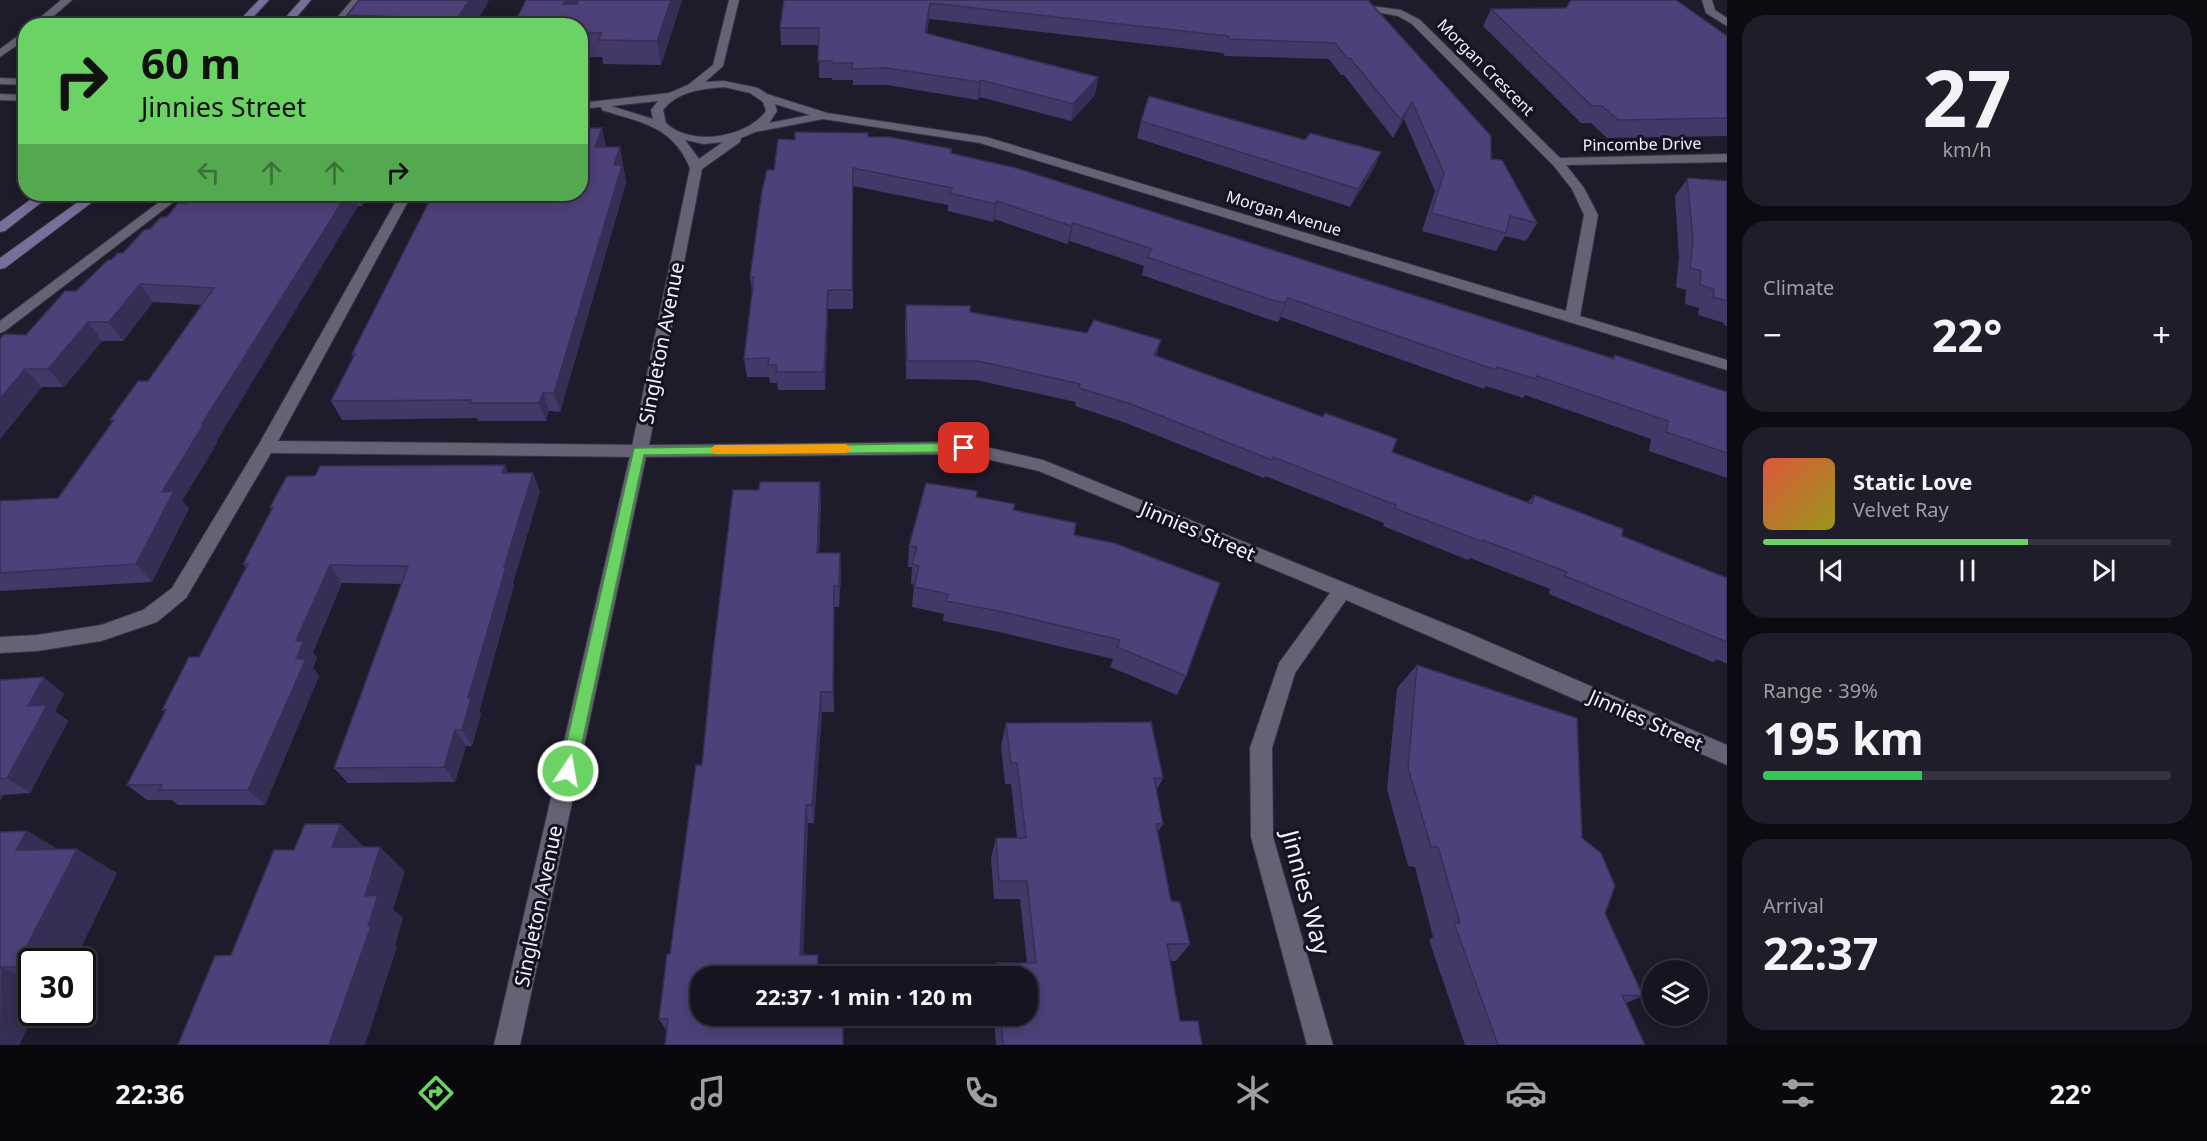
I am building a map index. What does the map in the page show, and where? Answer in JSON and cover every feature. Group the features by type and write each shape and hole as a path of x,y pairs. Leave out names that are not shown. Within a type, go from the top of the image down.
{"main road":[{"path":"247,18 264,0"},
{"path":"290,18 306,0"},
{"path":"0,228 37,201"},
{"path":"0,265 88,201"}],"street":[{"path":"44,18 67,0"},
{"path":"342,18 357,0"},
{"path":"588,106 670,96 688,88 718,66 734,0"},
{"path":"1707,0 1710,11 1727,23"},
{"name":"Morgan Crescent","path":"1340,4 1401,13 1416,22 1557,162 1578,188 1592,214 1572,317"},
{"path":"36,11 52,11"},
{"path":"0,54 18,39"},
{"path":"718,66 725,74 746,87"},
{"path":"0,81 18,82"},
{"path":"688,88 724,84 746,87"},
{"name":"Morgan Avenue","path":"746,87 793,108 825,116 982,140 1727,365"},
{"path":"661,125 657,118 657,110 670,96"},
{"path":"0,97 18,98"},
{"path":"595,106 661,125 673,134 692,156 696,168 710,156 766,122 772,105 766,97"},
{"name":"Morgan Avenue","path":"673,134 700,140 730,138 825,116"},
{"name":"Pincombe Drive","path":"1557,162 1727,158"},
{"name":"Singleton Avenue","path":"507,1045 639,451 696,168"},
{"path":"0,328 169,201"},
{"path":"0,645 37,643 101,633 150,616 179,593 266,447 402,201"},
{"name":"Jinnies Street","path":"266,447 639,451 964,448 1042,466 1461,639 1727,755"},
{"name":"Jinnies Way","path":"1320,1045 1262,837 1261,748 1286,669 1342,591"}],"building":[{"path":"359,0 469,0 458,18 347,15"},
{"path":"526,0 565,0 563,4 577,4 578,0 671,0 657,41 598,40 602,33 588,33 588,18 517,18"},
{"path":"784,0 1368,0 1491,136 1491,159 1502,160 1537,223 1510,216 1506,233 1431,213 1444,173 1412,102 1401,120 1335,43 1229,39 1228,36 930,3 925,33 1098,77 1073,104 981,80 979,82 887,68 852,69 853,63 818,61 819,28 780,28"},
{"path":"1571,0 1676,0 1727,36 1727,118 1618,120 1602,106 1592,106 1491,9 1566,8"},
{"path":"1149,96 1305,140 1310,133 1381,152 1358,189 1141,121"},
{"path":"588,128 602,128 595,147 620,147 614,165 622,165 554,393 543,393 539,403 470,403 471,400 331,401 355,354 352,354 429,201 588,201"},
{"path":"795,132 868,133 868,137 890,137 952,149 950,153 1016,168 1614,359 1615,355 1727,392 1727,453 1666,432 1668,421 1537,376 1536,379 1497,367 1496,370 1288,298 1285,303 1272,300 1147,257 1152,249 1073,223 1071,226 997,201 995,204 949,193 953,188 853,168 852,290 828,290 824,372 776,372 776,365 768,365 769,358 744,359 754,277 750,277 767,170 774,170 778,139 795,140"},
{"path":"1687,178 1727,181 1727,301 1713,297 1714,289 1700,285 1701,271 1690,268 1693,239"},
{"path":"189,201 343,201 202,424 204,424 162,492 174,491 136,564 0,573 0,501 58,498 114,420 110,420 138,381 148,381 214,288 140,284 109,322 88,322 48,369 25,369 0,399 0,339 4,334 26,335 65,291 76,291 108,260 118,253 123,253 144,230 150,229 161,217 167,217 178,203"},
{"path":"906,305 970,306 970,312 1087,333 1094,320 1161,340 1154,355 1323,417 1325,413 1397,439 1392,452 1532,504 1534,495 1623,529 1622,536 1727,578 1727,642 1565,576 1567,572 1394,508 1396,505 1273,457 1272,460 1131,404 1079,388 1080,384 978,361 907,361"},
{"path":"505,465 502,473 533,473 504,567 506,567 468,698 471,698 462,730 455,730 444,767 334,768 408,566 330,565 296,641 304,641 296,659 306,659 248,790 159,790 162,785 127,785 166,710 162,710 189,657 199,657 248,564 243,564 287,476 315,476 320,466"},
{"path":"760,482 820,482 817,553 840,553 839,586 834,586 833,692 821,692 812,805 806,805 800,955 818,955 817,966 690,966 690,1026 843,1026 843,1045 665,1045 668,1019 659,1019 696,765 702,765 733,490 759,490"},
{"path":"926,483 977,491 976,497 1015,504 1013,510 1076,523 1074,535 1114,543 1220,583 1186,676 1117,647 1120,640 946,601 948,594 914,587 919,566 912,564 917,547 909,546"},
{"path":"1417,665 1577,718 1582,838 1601,853 1615,886 1605,913 1642,994 1642,996 1622,995 1645,1045 1498,1045 1454,923 1460,923 1438,847 1431,847 1408,768"},
{"path":"44,677 28,706 47,705 7,778 0,779 0,680"},
{"path":"1151,722 1163,778 1154,778 1163,824 1156,824 1171,901 1180,902 1190,944 1167,944 1180,1021 1198,1021 1202,1045 1003,1045 1002,1026 1038,1026 1038,966 997,966 997,963 1036,963 1027,881 999,881 996,838 1026,838 1017,763 1011,763 1006,723"},
{"path":"305,824 341,824 332,847 380,847 365,896 378,895 368,926 371,926 329,1045 178,1045 215,956 231,955 274,850 294,850"},
{"path":"27,831 16,850 77,849 26,948 18,948 16,967 0,968 0,832"}],"slow traffic":[{"path":"715,450 846,449"}],"route":[{"path":"568,771 639,451 964,448"}]}
